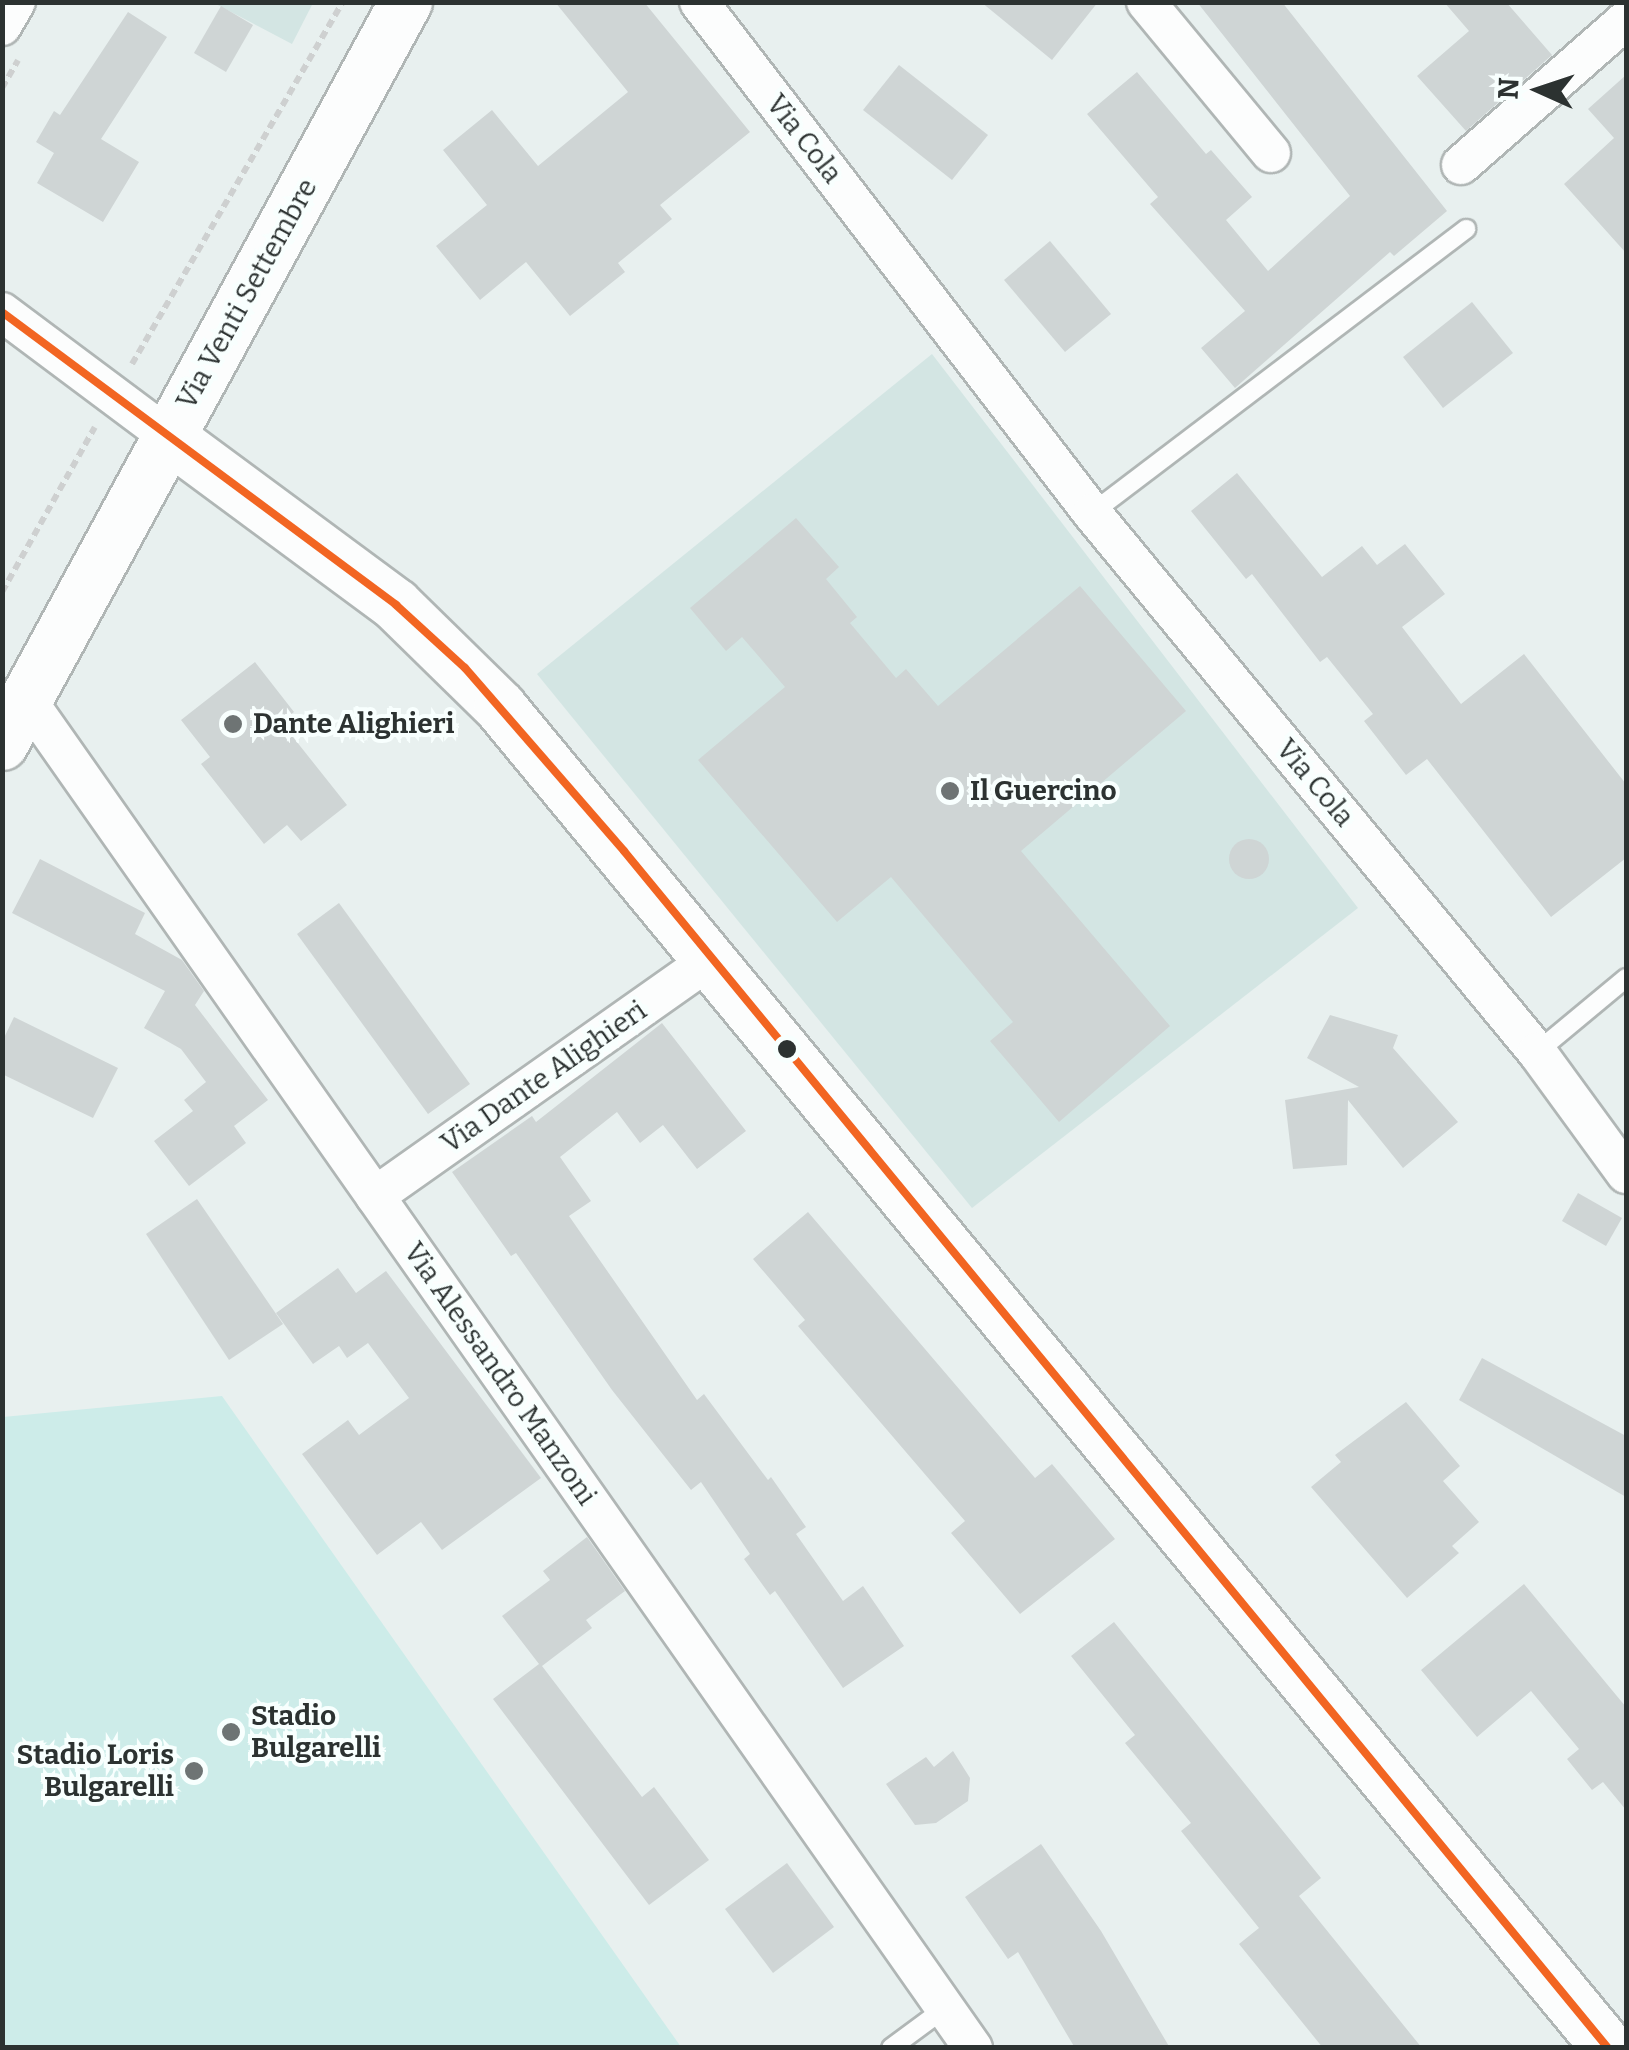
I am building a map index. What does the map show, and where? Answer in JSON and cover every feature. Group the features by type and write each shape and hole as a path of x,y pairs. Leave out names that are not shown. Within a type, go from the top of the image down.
{"street":[{"path":"2,26 16,2"},
{"name":"Via Venti Settembre","path":"15,722 406,2"},
{"name":"Via Cola","path":"699,2 1092,514 1537,1052 1626,1174"},
{"path":"1146,2 1272,152"},
{"path":"1461,166 1626,20"},
{"path":"2,312 396,605 444,648 539,751 712,958 1608,2048"},
{"name":"Via Alessandro Manzoni","path":"15,722 376,1196 973,2048"},
{"name":"Via Dante Alighieri","path":"376,1196 712,958"}],"lane":[{"path":"1092,514 1466,229"},
{"path":"1537,1052 1626,978"},
{"path":"892,2048 945,2008"}],"path":[{"path":"2,592 344,2"}],"shaded area":[{"path":"313,2 292,44 214,3"},
{"name":"Il Guercino","path":"932,354 1358,908 972,1208 537,674"},
{"name":"Stadio Loris Bulgarelli","path":"222,1396 681,2047 3,2047 3,1417"}],"building":[{"path":"555,2 644,2 750,132 660,205 672,219 618,263 625,272 570,316 526,262 480,300 436,246 487,205 443,150 492,110 538,166 628,92"},
{"path":"981,2 1098,2 1052,60"},
{"path":"1197,2 1282,2 1447,211 1394,256 1390,252 1235,388 1201,348 1245,311 1150,204 1158,197 1087,114 1137,72 1206,154 1211,150 1252,197 1226,220 1268,271 1350,196"},
{"path":"1444,2 1506,2 1552,55 1466,131 1417,76 1469,31"},
{"path":"221,6 253,25 226,72 194,53"},
{"path":"128,12 167,37 101,139 139,162 103,222 37,183 54,153 36,142 54,111 60,115"},
{"path":"899,65 988,135 952,180 863,110"},
{"path":"1626,75 1626,253 1564,184 1614,138 1588,109"},
{"path":"1050,241 1111,314 1065,352 1004,280"},
{"path":"1472,302 1513,353 1443,408 1403,357"},
{"path":"1237,473 1322,577 1362,546 1377,565 1405,544 1445,594 1402,627 1461,704 1524,654 1626,784 1626,858 1551,917 1427,759 1406,775 1364,721 1373,714 1327,657 1320,662 1252,574 1246,579 1191,511"},
{"path":"796,518 839,567 826,579 857,617 850,623 896,678 906,669 938,706 1080,586 1186,711 1021,851 1170,1026 1059,1122 990,1041 1013,1022 891,877 837,922 698,760 785,687 742,637 726,651 690,608"},
{"path":"255,662 294,712 281,722 347,805 301,841 287,825 264,844 201,764 210,757 181,720"},
{"path":"1249,839 1263,845 1269,859 1263,873 1249,879 1235,873 1229,859 1235,845"},
{"path":"40,859 145,913 135,934 182,960 204,991 195,1005 268,1100 234,1126 246,1143 189,1186 154,1141 193,1111 184,1100 206,1082 181,1049 144,1028 165,991 12,913"},
{"path":"339,903 470,1084 428,1114 297,934"},
{"path":"1330,1015 1398,1035 1393,1048 1458,1122 1403,1168 1348,1100 1347,1165 1293,1169 1285,1100 1359,1087 1307,1058"},
{"path":"14,1017 118,1068 93,1118 2,1074 2,1042"},
{"path":"662,1023 746,1131 697,1169 663,1125 640,1143 617,1112 560,1157 591,1201 569,1216 697,1400 704,1394 768,1480 771,1477 806,1527 796,1534 843,1601 863,1586 904,1646 843,1688 775,1591 770,1595 744,1559 750,1554 701,1482 691,1490 612,1390 516,1253 511,1256 452,1172 532,1116 536,1122"},
{"path":"1578,1193 1622,1218 1606,1246 1562,1221"},
{"path":"197,1199 283,1324 229,1360 146,1234"},
{"path":"808,1212 1035,1478 1052,1464 1115,1539 1020,1614 951,1533 965,1521 798,1326 805,1320 753,1259"},
{"path":"338,1268 356,1293 386,1271 541,1478 442,1550 421,1522 377,1555 302,1454 348,1420 359,1435 409,1398 368,1343 347,1358 339,1346 313,1364 276,1313"},
{"path":"1482,1358 1626,1436 1626,1497 1459,1400"},
{"path":"1406,1402 1460,1466 1443,1481 1479,1522 1452,1546 1459,1553 1407,1598 1311,1487 1341,1462 1335,1455"},
{"path":"587,1537 625,1591 586,1620 592,1628 542,1666 642,1797 654,1787 709,1860 649,1905 493,1699 539,1664 502,1616 550,1580 543,1571"},
{"path":"1524,1584 1626,1707 1626,1810 1603,1782 1592,1790 1567,1759 1579,1749 1531,1691 1477,1737 1421,1670"},
{"path":"1114,1622 1321,1878 1299,1896 1422,2048 1323,2048 1239,1944 1259,1928 1181,1831 1191,1823 1125,1743 1135,1735 1071,1656"},
{"path":"953,1751 970,1778 968,1801 936,1823 915,1825 886,1784 926,1757 934,1767"},
{"path":"1041,1844 1101,1931 1170,2048 1075,2048 1018,1952 1008,1959 965,1897"},
{"path":"787,1863 834,1927 773,1973 725,1909"}],"transit line":[{"path":"2,312 396,605 465,668 624,851 1608,2048"}],"place":[{"name":"Dante Alighieri","path":"233,724"},
{"name":"Il Guercino","path":"950,791"},
{"name":"Stadio Bulgarelli","path":"231,1732"},
{"name":"Stadio Loris Bulgarelli","path":"194,1771"}]}
